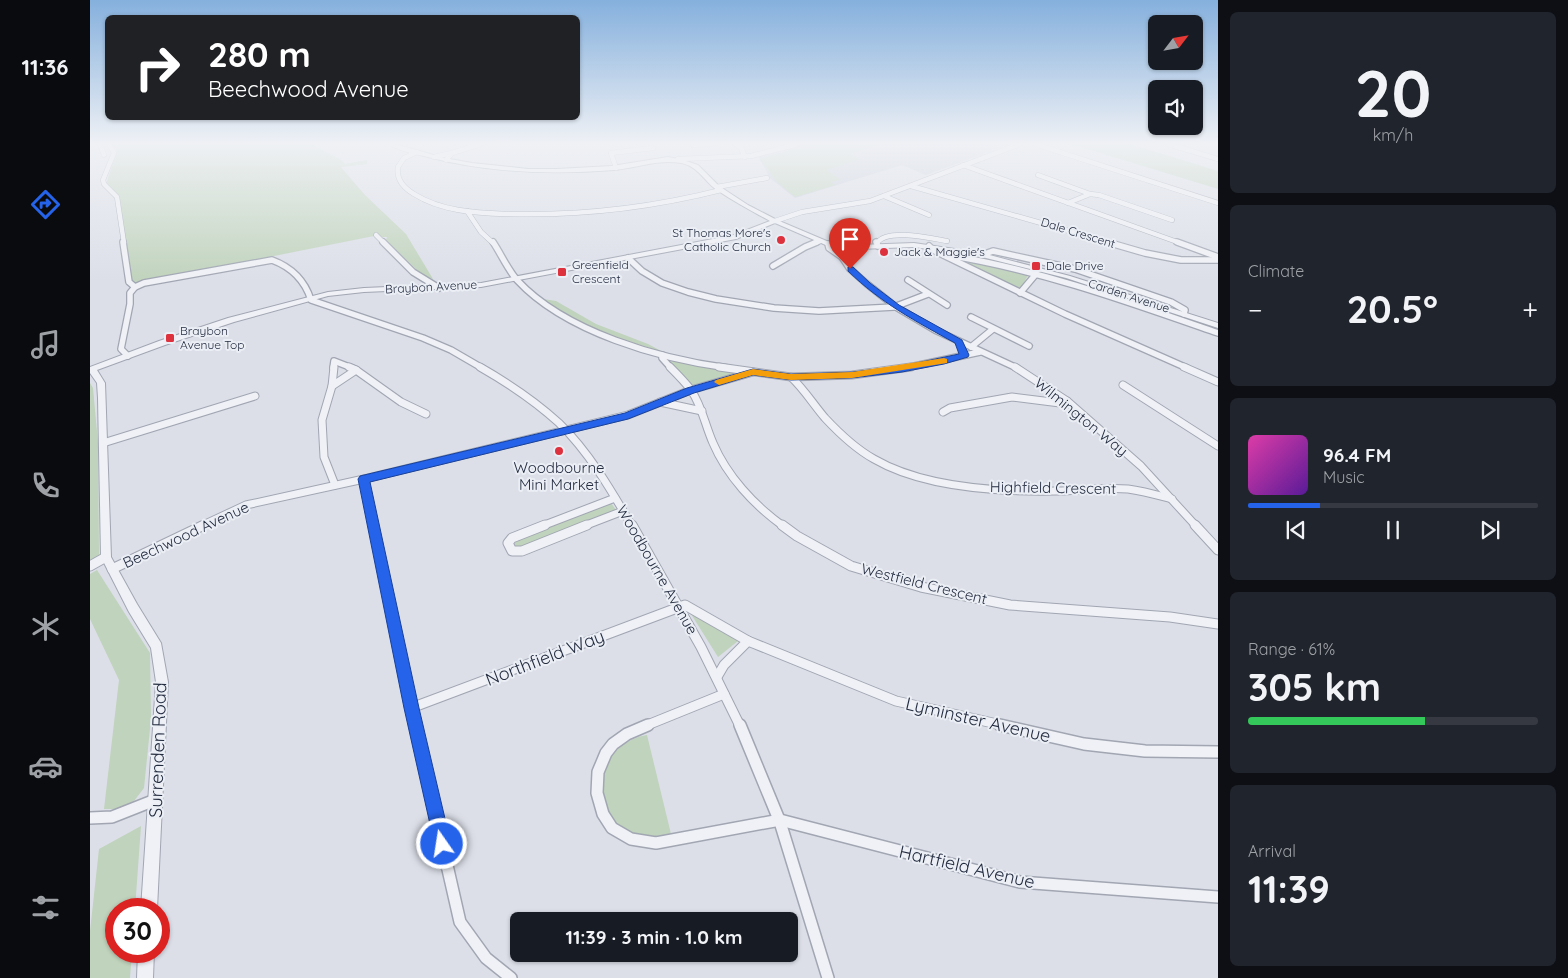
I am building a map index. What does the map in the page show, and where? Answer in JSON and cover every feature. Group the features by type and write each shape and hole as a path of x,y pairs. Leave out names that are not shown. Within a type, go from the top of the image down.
{"street":[{"path":"110,190 117,197 129,282 135,288"},
{"path":"408,190 414,196 441,206 467,211 557,214 606,212 686,199 714,190"},
{"name":"Carden Avenue","path":"722,190 775,221 828,244 858,247 929,246 982,255 1068,277 1218,326"},
{"path":"775,221 790,215 870,201 901,190"},
{"name":"Dale Crescent","path":"924,190 1145,253 1181,260 1218,258"},
{"path":"1031,190 1218,258"},
{"path":"1078,190 1172,220"},
{"path":"1177,190 1218,203"},
{"path":"1068,203 1090,194"},
{"path":"884,196 929,215"},
{"path":"467,211 481,232 492,241 516,278 553,310 603,336 662,355 791,377 852,375 902,369 980,352"},
{"path":"473,219 486,213"},
{"name":"Braybon Avenue","path":"91,370 231,320 328,294 364,290 481,285 736,238 775,221"},
{"path":"376,235 408,268 421,278 437,284 439,288"},
{"path":"878,246 876,242 896,236 947,241"},
{"path":"773,266 791,254 820,241"},
{"name":"Wilmington Way","path":"828,244 829,248 842,257 858,277 896,307 958,342 1021,370 1067,401 1141,466 1218,550"},
{"path":"929,246 943,255 1020,293 1218,382"},
{"path":"842,257 854,252 858,247"},
{"name":"Carden Avenue","path":"943,255 973,259 1079,286 1218,333"},
{"path":"628,258 633,265 648,276 670,286 740,304 818,311 855,310 896,307 928,294"},
{"path":"128,356 121,349 130,304 130,293 144,283 272,260 282,263 289,268 304,285 310,298"},
{"path":"1020,293 1036,274"},
{"path":"908,280 947,305"},
{"path":"322,305 328,294"},
{"path":"880,307 883,297"},
{"name":"Woodbourne Avenue","path":"310,298 322,305 397,328 442,345 513,387 568,430 623,511 717,677 754,756 780,820 828,978"},
{"path":"971,317 1029,346"},
{"path":"971,347 993,329"},
{"path":"958,342 964,355"},
{"name":"Westfield Crescent","path":"662,355 662,358 691,390 702,411 713,443 743,490 760,508 797,536 851,566 921,587 1010,605 1170,617 1218,624"},
{"path":"335,485 326,465 322,448 322,420 332,386 334,361 356,370 400,402 426,414"},
{"name":"Surrenden Road","path":"91,370 101,383 106,557 157,647 162,682 150,898"},
{"path":"332,386 356,370"},
{"name":"Beechwood Avenue","path":"112,570 239,507 364,479 628,415 691,390 753,372"},
{"name":"Highfield Crescent","path":"791,377 829,423 851,442 874,459 901,471 976,487 1056,490 1125,489 1172,499"},
{"path":"1123,384 1218,446"},
{"path":"103,442 255,396"},
{"path":"943,412 950,408 1012,397 1060,403 1067,401"},
{"path":"660,402 671,406 702,411"},
{"path":"364,479 411,708 460,922 486,958 511,978"},
{"path":"615,498 512,538 508,542 512,551 522,551 623,511"},
{"path":"90,566 106,557"},
{"name":"Lyminster Avenue","path":"679,607 685,605 748,641 896,701 1084,744 1145,751 1218,752"},
{"name":"Northfield Way","path":"411,708 679,607"},
{"path":"717,677 724,665 748,641"},
{"path":"724,694 623,736 609,748 597,767 596,786 598,803 606,821 619,835 636,842 656,843 780,820"},
{"path":"90,818 112,817 155,800"},
{"name":"Hartfield Avenue","path":"780,820 1020,882 1218,898"},
{"path":"145,978 146,963"}],"shaded area":[{"path":"785,190 822,190 795,198"}],"green space":[{"path":"111,190 360,190 406,234 433,279 421,274 386,240 387,237 379,235 134,284 131,283 120,200"},
{"path":"786,190 820,190 795,197"},
{"path":"952,256 1028,275 1022,287 1014,288"},
{"path":"543,299 556,301 596,324 648,344 663,352 602,333 567,316"},
{"path":"673,360 732,371 734,373 733,376 693,387 669,363"},
{"path":"90,383 93,388 98,443 99,555 90,561"},
{"path":"611,503 616,510 521,547 515,546 515,543 521,538"},
{"path":"97,570 150,653 151,719 144,788 134,801 118,809 104,809 119,680 90,619 90,574"},
{"path":"691,614 738,641 718,657"},
{"path":"647,735 671,834 649,838 624,830 611,819 604,803 602,786 605,769 613,754 627,742"},
{"path":"141,826 136,898 105,898 105,963 131,963 130,978 90,978 90,931 99,849"}],"slow traffic":[{"path":"719,382 753,372 791,377 852,375 902,369 944,361"}],"place":[{"name":"St Thomas More's Catholic Church","path":"781,240"},
{"name":"Jack & Maggie's","path":"884,252"},
{"name":"Dale Drive","path":"1036,266"},
{"name":"Greenfield Crescent","path":"562,272"},
{"name":"Braybon Avenue Top","path":"170,338"},
{"name":"Woodbourne Mini Market","path":"559,451"}],"route":[{"path":"442,844 411,708 364,479 628,415 691,390 753,372 791,377 852,375 902,369 964,355 958,342 896,307 850,269"}]}
